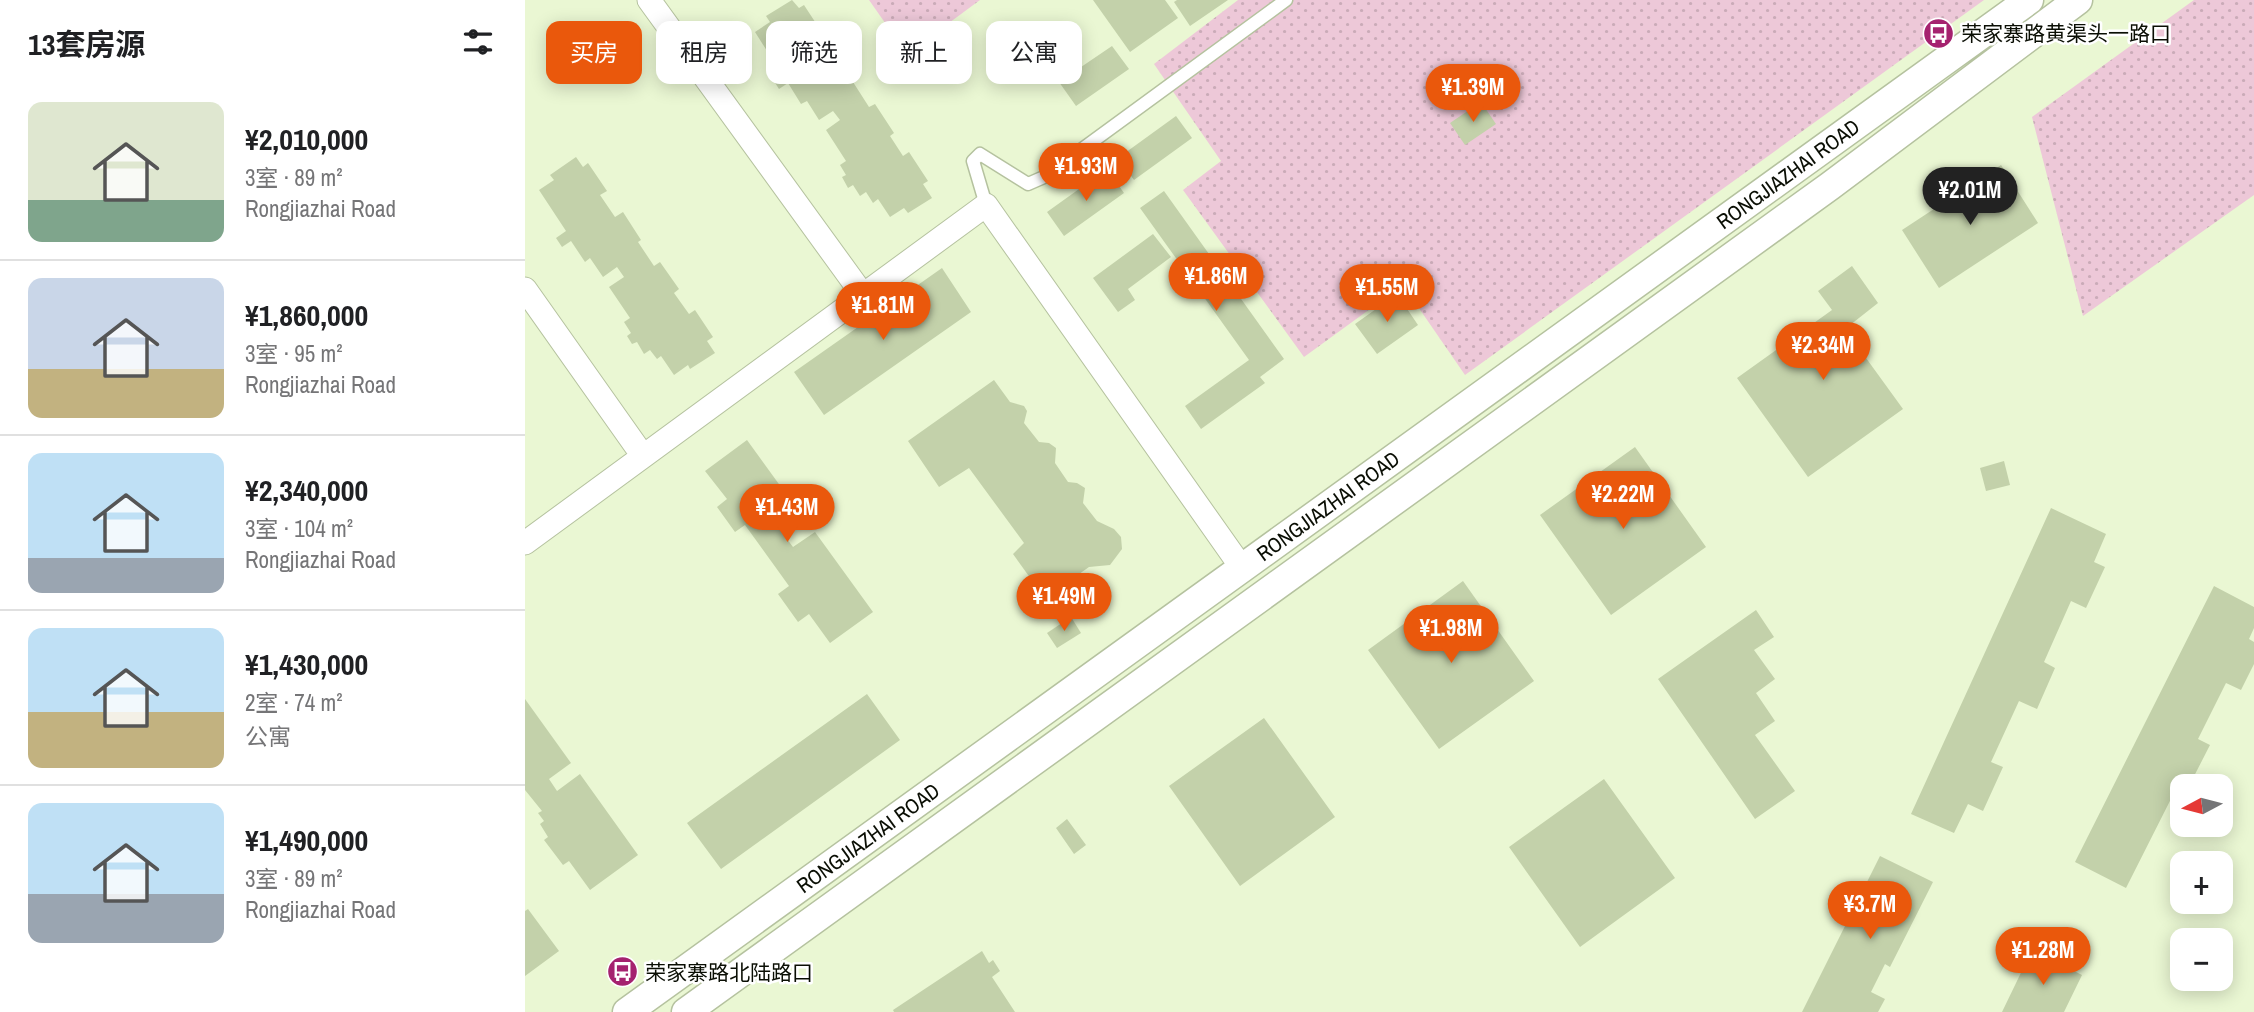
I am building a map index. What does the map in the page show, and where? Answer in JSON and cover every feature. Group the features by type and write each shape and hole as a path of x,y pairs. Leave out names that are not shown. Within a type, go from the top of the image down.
{"street":[{"path":"649,0 863,295"},
{"name":"RONGJIAZHAI ROAD","path":"627,1012 2029,0"},
{"name":"RONGJIAZHAI ROAD","path":"687,1012 1830,186 2078,0"},
{"path":"525,543 986,205 1242,568"},
{"path":"525,289 643,456"}],"lane":[{"path":"986,205 973,161 980,154 1028,184 1044,177 1286,0"}],"shaded area":[{"path":"869,0 980,0 952,21 884,21"},
{"path":"1238,0 1984,0 1465,375 1403,285 1304,357 1183,190 1221,161 1154,64"},
{"path":"2194,0 2254,0 2254,195 2083,316 2032,117"}],"building":[{"path":"792,0 799,8 804,5 814,21 769,21 766,16"},
{"path":"1093,0 1165,0 1178,18 1130,52"},
{"path":"1228,0 1190,26 1174,2"},
{"path":"766,25 766,49 755,32"},
{"path":"1112,46 1129,69 1076,106 1060,84 1082,84 1082,66"},
{"path":"789,84 854,84 869,107 875,104 894,133 890,136 903,156 909,152 928,181 923,184 932,198 908,213 904,208 890,217 878,199 873,203 866,192 860,196 853,185 848,188 842,177 846,175 840,165 846,161 826,130 840,120 833,111 819,120 807,101 801,104"},
{"path":"1481,102 1496,124 1465,145 1450,123"},
{"path":"1176,116 1192,138 1134,180 1118,158"},
{"path":"576,157 583,167 588,163 607,191 600,195 615,217 623,212 654,266 660,262 679,289 674,293 689,314 695,310 713,337 707,341 715,353 690,369 688,365 674,375 661,356 657,359 650,350 644,354 637,342 632,344 627,336 631,333 624,322 630,318 609,287 624,277 617,267 603,277 590,258 585,262 571,241 562,247 556,238 566,231 539,190 554,180 550,175"},
{"path":"2001,165 2038,223 1939,288 1902,230"},
{"path":"1107,169 1124,193 1064,236 1047,212"},
{"path":"1164,191 1284,359 1260,377 1265,383 1201,429 1185,406 1249,360 1140,208"},
{"path":"1153,234 1171,257 1128,289 1135,300 1118,312 1093,278"},
{"path":"1852,266 1878,303 1845,329 1903,409 1808,477 1737,378 1832,310 1818,291"},
{"path":"942,268 971,312 824,415 794,372"},
{"path":"1397,294 1418,325 1377,354 1355,324"},
{"path":"994,380 1010,402 1024,406 1027,411 1024,423 1039,442 1049,443 1056,448 1055,463 1068,482 1085,488 1083,503 1097,521 1114,529 1121,537 1122,549 1110,565 1089,567 1058,589 1056,598 1052,600 1046,600 1013,554 1024,543 969,468 939,487 908,441"},
{"path":"747,440 805,520 784,535 793,547 815,532 873,612 830,643 809,614 798,622 778,594 789,586 745,525 735,532 717,507 727,499 705,471"},
{"path":"1635,447 1706,547 1611,615 1540,515"},
{"path":"2004,461 2010,485 1986,491 1980,468"},
{"path":"2051,508 2106,534 2094,562 2105,567 2086,608 2071,601 2044,662 2055,668 2037,709 2019,701 1991,762 2003,767 1983,811 1968,804 1954,833 1911,814"},
{"path":"1463,581 1534,681 1439,749 1368,650"},
{"path":"2214,586 2254,607 2254,628 2249,639 2254,642 2254,664 2241,690 2226,683 2198,739 2210,745 2195,774 2170,774 2170,801 2126,888 2075,862"},
{"path":"1756,610 1774,637 1754,650 1775,679 1756,693 1775,721 1755,735 1795,791 1755,819 1658,679"},
{"path":"1071,617 1081,633 1057,648 1047,633"},
{"path":"867,694 900,740 721,869 687,823"},
{"path":"525,699 571,763 549,779 557,791 580,774 638,855 590,890 569,861 563,865 544,840 548,837 540,824 544,821 538,813 542,811 525,790"},
{"path":"1264,718 1335,817 1240,886 1169,786"},
{"path":"1604,779 1675,878 1580,947 1509,847"},
{"path":"1067,819 1086,845 1074,854 1056,828"},
{"path":"1880,856 1933,882 1890,967 1885,964 1871,992 1885,999 1878,1012 1802,1012"},
{"path":"528,909 559,951 525,976 525,911"},
{"path":"2032,950 2082,975 2064,1012 2002,1012"},
{"path":"982,951 989,963 993,960 1000,971 992,977 1015,1012 894,1012 893,1010"}],"place":[{"name":"荣家寨路黄渠头一路口","path":"1938,33"},
{"name":"荣家寨路北陆路口","path":"622,972"}]}
